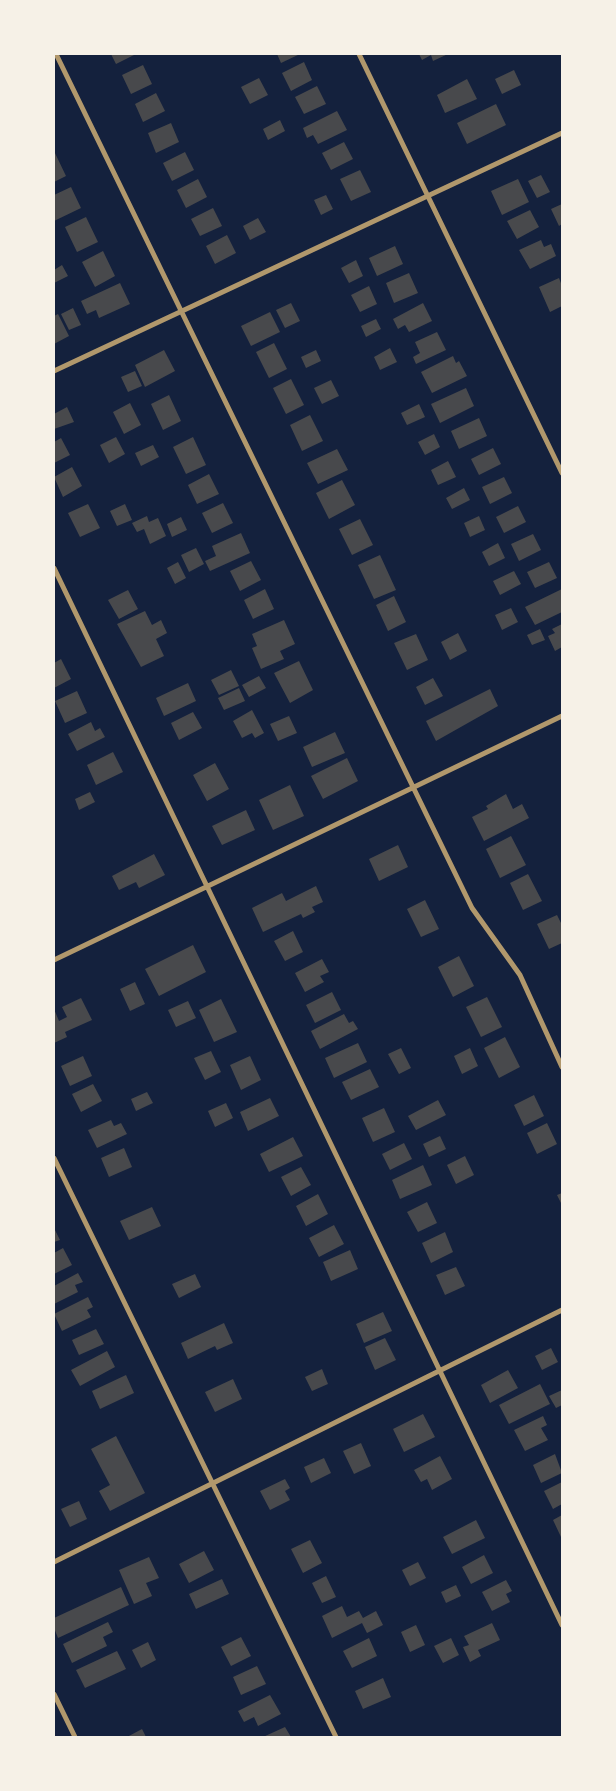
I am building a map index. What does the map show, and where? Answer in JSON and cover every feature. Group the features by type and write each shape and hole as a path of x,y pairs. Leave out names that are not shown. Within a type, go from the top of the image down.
{"street":[{"path":"56,54 472,908 510,958 520,975 562,1067"},
{"path":"359,54 562,473"},
{"path":"54,371 428,198 562,133"},
{"path":"54,568 562,1625"},
{"path":"54,960 414,789 562,716"},
{"path":"54,1158 336,1737"},
{"path":"54,1562 562,1310"},
{"path":"54,1694 75,1737"}],"building":[{"path":"111,54 136,54 116,64"},
{"path":"277,54 300,54 281,63"},
{"path":"419,54 448,54 433,61 431,55 422,60"},
{"path":"304,62 312,80 291,91 282,73"},
{"path":"143,65 152,84 131,94 122,75"},
{"path":"514,70 521,85 502,94 495,79"},
{"path":"259,78 268,95 250,104 241,87"},
{"path":"467,79 477,99 445,113 437,95"},
{"path":"317,86 326,104 304,114 295,97"},
{"path":"156,93 165,111 143,122 135,104"},
{"path":"496,104 506,125 467,144 457,123"},
{"path":"337,111 347,130 318,144 313,135 307,138 303,128"},
{"path":"280,120 285,131 268,140 263,129"},
{"path":"171,123 179,142 156,153 148,133"},
{"path":"344,142 353,159 331,170 322,153"},
{"path":"54,151 66,176 54,182"},
{"path":"185,152 194,170 172,181 163,163"},
{"path":"360,170 371,192 351,201 340,179"},
{"path":"541,175 550,192 537,198 528,181"},
{"path":"198,179 207,197 186,208 177,190"},
{"path":"518,179 529,202 502,215 491,191"},
{"path":"71,187 81,208 54,221 54,195"},
{"path":"326,195 333,209 321,215 314,200"},
{"path":"562,204 562,224 559,226 551,209"},
{"path":"213,208 222,226 200,236 191,219"},
{"path":"530,210 539,227 517,239 507,221"},
{"path":"86,217 98,242 77,252 65,227"},
{"path":"258,218 266,232 250,240 243,226"},
{"path":"227,235 236,253 215,264 206,246"},
{"path":"541,240 544,247 551,244 556,256 530,269 519,250"},
{"path":"395,246 403,264 377,276 369,258"},
{"path":"103,251 115,276 95,287 82,262"},
{"path":"356,260 363,276 349,283 341,268"},
{"path":"62,265 68,276 54,283 54,270"},
{"path":"409,273 418,293 394,303 386,283"},
{"path":"559,278 562,286 562,306 550,312 539,287"},
{"path":"120,283 130,304 99,318 96,310 87,314 81,301"},
{"path":"369,286 377,304 360,312 351,295"},
{"path":"291,303 300,321 285,328 276,310"},
{"path":"423,303 432,321 409,332 405,325 398,329 393,319"},
{"path":"73,308 81,325 69,330 61,314"},
{"path":"270,312 280,332 251,346 241,326"},
{"path":"58,314 69,336 54,344 54,316"},
{"path":"376,319 381,329 366,337 361,326"},
{"path":"437,332 446,350 416,364 413,357 420,353 415,342"},
{"path":"274,343 287,369 269,378 256,352"},
{"path":"390,348 397,362 380,370 374,357"},
{"path":"164,350 175,371 145,387 135,365"},
{"path":"316,350 321,361 306,368 301,357"},
{"path":"453,356 456,363 459,361 467,376 432,393 421,372"},
{"path":"135,371 142,386 128,392 121,377"},
{"path":"291,379 304,405 286,414 273,388"},
{"path":"331,380 339,396 322,404 314,388"},
{"path":"466,388 474,406 440,423 431,404"},
{"path":"169,395 181,421 163,430 151,404"},
{"path":"130,403 141,425 124,434 113,412"},
{"path":"419,404 425,417 407,425 401,413"},
{"path":"67,407 74,422 54,429 54,414"},
{"path":"310,415 323,441 302,451 290,425"},
{"path":"479,418 487,436 459,449 451,431"},
{"path":"434,434 440,447 425,455 418,442"},
{"path":"116,437 125,454 109,463 100,445"},
{"path":"193,437 206,465 186,474 173,447"},
{"path":"61,438 70,455 54,463 54,442"},
{"path":"153,445 159,457 141,466 135,453"},
{"path":"493,448 501,464 479,475 471,459"},
{"path":"337,449 348,470 318,484 307,463"},
{"path":"448,461 456,477 438,485 431,470"},
{"path":"72,467 82,486 63,497 54,477"},
{"path":"209,474 219,494 197,504 188,485"},
{"path":"504,477 512,493 490,504 482,487"},
{"path":"342,480 355,505 329,519 316,493"},
{"path":"464,488 470,500 452,509 446,498"},
{"path":"223,503 233,523 212,533 202,513"},
{"path":"88,504 100,528 80,537 68,513"},
{"path":"125,504 132,520 117,526 110,511"},
{"path":"518,506 526,522 504,533 496,517"},
{"path":"147,516 149,522 158,518 166,536 150,544 144,529 137,532 132,523"},
{"path":"479,516 485,530 470,537 464,523"},
{"path":"181,517 187,530 172,537 167,524"},
{"path":"360,519 373,545 352,555 339,529"},
{"path":"241,533 250,553 210,571 205,561 216,556 212,546"},
{"path":"533,534 541,550 519,561 511,544"},
{"path":"498,543 505,558 489,566 482,552"},
{"path":"196,548 204,564 189,572 181,555"},
{"path":"380,555 396,590 374,599 358,565"},
{"path":"251,561 261,580 240,591 230,571"},
{"path":"178,562 186,578 175,584 167,568"},
{"path":"549,562 557,578 535,588 527,572"},
{"path":"514,571 521,584 500,595 493,581"},
{"path":"265,589 274,609 253,619 244,600"},
{"path":"562,589 562,612 535,625 525,607"},
{"path":"128,590 138,609 119,619 108,600"},
{"path":"394,596 406,622 388,631 376,605"},
{"path":"511,608 518,622 502,630 495,615"},
{"path":"145,611 152,625 161,620 167,633 156,639 164,656 141,667 117,624"},
{"path":"284,620 295,644 280,651 284,659 261,669 252,648 257,646 252,634"},
{"path":"562,624 562,647 555,651 548,636 555,633 552,629"},
{"path":"540,629 545,640 532,645 527,635"},
{"path":"458,633 467,651 450,660 441,642"},
{"path":"416,634 428,660 407,670 394,643"},
{"path":"61,659 71,679 54,688 54,663"},
{"path":"299,661 313,690 290,703 274,673"},
{"path":"231,670 239,686 219,695 211,680"},
{"path":"259,676 266,688 249,697 242,685"},
{"path":"433,678 443,696 425,705 416,687"},
{"path":"188,683 196,701 164,716 156,698"},
{"path":"239,688 245,701 224,710 218,698"},
{"path":"490,689 498,706 436,741 426,721"},
{"path":"77,691 87,713 65,723 55,701"},
{"path":"252,710 264,733 255,738 252,733 242,738 233,721"},
{"path":"193,712 202,728 179,740 171,723"},
{"path":"289,716 297,733 278,741 270,724"},
{"path":"91,722 95,731 100,728 105,737 77,751 68,734"},
{"path":"335,732 345,753 312,767 303,747"},
{"path":"113,752 123,772 96,785 87,765"},
{"path":"347,758 358,781 323,799 311,776"},
{"path":"215,763 229,789 207,801 193,775"},
{"path":"290,785 304,816 273,830 259,800"},
{"path":"90,792 95,802 79,810 75,799"},
{"path":"506,794 513,809 522,804 529,818 484,841 472,817 488,809 486,806"},
{"path":"246,810 255,830 222,845 212,826"},
{"path":"511,836 526,865 500,878 486,849"},
{"path":"398,845 408,867 379,881 369,859"},
{"path":"154,854 165,875 139,888 136,882 119,890 112,876"},
{"path":"528,874 542,901 523,910 510,883"},
{"path":"316,886 323,902 312,907 315,912 303,918 301,914 263,932 252,908 282,893 286,901"},
{"path":"425,900 439,929 421,937 407,909"},
{"path":"557,915 562,925 562,943 549,949 537,924"},
{"path":"293,931 303,952 285,961 274,941"},
{"path":"193,945 206,972 159,996 145,969"},
{"path":"459,956 474,986 453,997 438,967"},
{"path":"322,959 329,972 320,976 324,982 305,992 295,973"},
{"path":"135,982 145,1004 130,1011 120,989"},
{"path":"332,992 341,1010 315,1023 306,1005"},
{"path":"487,997 502,1027 481,1037 466,1007"},
{"path":"81,998 92,1020 65,1032 67,1037 54,1043 54,1009 59,1021 67,1017 62,1007"},
{"path":"221,999 237,1032 214,1042 199,1010"},
{"path":"188,1001 196,1018 176,1027 168,1010"},
{"path":"344,1014 349,1023 353,1021 358,1029 320,1049 311,1031"},
{"path":"505,1037 520,1067 499,1078 484,1048"},
{"path":"358,1043 367,1062 334,1078 325,1058"},
{"path":"401,1048 411,1068 399,1074 388,1054"},
{"path":"470,1048 478,1066 462,1074 454,1056"},
{"path":"211,1051 221,1072 205,1080 194,1058"},
{"path":"83,1056 92,1076 70,1086 61,1066"},
{"path":"250,1056 261,1080 241,1090 230,1065"},
{"path":"370,1069 379,1087 351,1100 342,1082"},
{"path":"93,1084 102,1101 81,1112 72,1094"},
{"path":"147,1092 153,1103 136,1111 131,1099"},
{"path":"534,1095 544,1116 524,1126 514,1105"},
{"path":"270,1098 279,1116 248,1131 240,1112"},
{"path":"438,1100 446,1115 416,1130 408,1116"},
{"path":"226,1103 233,1118 215,1127 208,1111"},
{"path":"384,1108 395,1132 373,1142 362,1118"},
{"path":"111,1120 114,1126 121,1123 127,1134 97,1148 88,1130"},
{"path":"547,1123 557,1144 537,1154 527,1133"},
{"path":"440,1136 446,1149 429,1157 423,1144"},
{"path":"293,1137 303,1156 269,1172 260,1154"},
{"path":"404,1143 412,1159 390,1170 382,1154"},
{"path":"124,1148 132,1167 109,1177 101,1158"},
{"path":"465,1156 474,1175 456,1184 447,1165"},
{"path":"423,1165 432,1185 400,1199 392,1180"},
{"path":"301,1167 311,1185 291,1196 281,1177"},
{"path":"562,1193 562,1205 557,1195"},
{"path":"318,1194 328,1214 306,1226 296,1206"},
{"path":"427,1202 437,1223 418,1232 407,1212"},
{"path":"152,1207 161,1226 129,1240 120,1221"},
{"path":"334,1225 344,1244 319,1257 309,1238"},
{"path":"54,1228 60,1240 54,1242"},
{"path":"445,1232 453,1252 431,1263 422,1243"},
{"path":"63,1248 72,1265 54,1274 54,1253"},
{"path":"350,1250 358,1269 331,1281 323,1262"},
{"path":"456,1267 465,1286 445,1295 436,1275"},
{"path":"78,1273 83,1282 75,1285 78,1292 54,1304 54,1286"},
{"path":"195,1274 201,1287 179,1298 172,1284"},
{"path":"88,1297 93,1307 87,1310 91,1317 62,1331 54,1314"},
{"path":"383,1312 392,1331 364,1343 356,1324"},
{"path":"224,1323 233,1343 217,1350 215,1346 188,1359 181,1343"},
{"path":"96,1329 104,1344 79,1355 72,1340"},
{"path":"385,1338 396,1360 375,1370 365,1347"},
{"path":"551,1348 558,1362 542,1370 535,1356"},
{"path":"107,1351 115,1367 80,1386 71,1370"},
{"path":"322,1369 328,1384 312,1391 305,1377"},
{"path":"508,1370 518,1388 490,1403 481,1385"},
{"path":"126,1375 134,1393 100,1409 92,1391"},
{"path":"233,1379 242,1399 215,1412 205,1392"},
{"path":"540,1384 550,1404 509,1424 499,1405"},
{"path":"562,1390 562,1405 556,1408 549,1396"},
{"path":"423,1414 435,1437 404,1452 393,1429"},
{"path":"543,1416 547,1425 541,1428 548,1440 525,1451 514,1430"},
{"path":"116,1436 145,1493 110,1511 99,1491 110,1485 91,1449"},
{"path":"361,1443 371,1466 354,1474 343,1451"},
{"path":"555,1454 562,1473 541,1483 533,1465"},
{"path":"440,1456 452,1479 432,1490 427,1479 421,1482 414,1470"},
{"path":"324,1458 331,1473 311,1483 304,1467"},
{"path":"285,1479 290,1488 285,1491 290,1500 270,1510 260,1491"},
{"path":"562,1482 562,1504 553,1509 544,1491"},
{"path":"79,1501 87,1519 70,1527 61,1509"},
{"path":"562,1515 562,1537 561,1537 553,1520"},
{"path":"476,1520 485,1538 452,1554 443,1537"},
{"path":"310,1540 322,1563 303,1573 291,1549"},
{"path":"204,1551 214,1570 189,1583 179,1564"},
{"path":"484,1555 493,1573 471,1584 462,1567"},
{"path":"149,1557 159,1578 146,1583 152,1596 134,1604 119,1570"},
{"path":"418,1562 426,1578 410,1586 402,1570"},
{"path":"326,1576 336,1597 322,1603 312,1583"},
{"path":"222,1579 229,1594 196,1609 189,1594"},
{"path":"506,1580 512,1591 506,1594 510,1602 492,1611 482,1592"},
{"path":"456,1585 461,1596 446,1603 441,1592"},
{"path":"121,1587 129,1605 58,1638 54,1628 54,1618"},
{"path":"342,1606 347,1617 359,1611 363,1618 376,1611 383,1625 367,1633 362,1623 332,1638 322,1616"},
{"path":"108,1622 113,1632 103,1637 107,1646 72,1663 63,1644"},
{"path":"492,1623 500,1640 478,1650 481,1656 470,1662 463,1647 469,1645 464,1636"},
{"path":"416,1625 425,1645 410,1652 401,1632"},
{"path":"241,1637 251,1656 231,1666 221,1647"},
{"path":"369,1638 377,1656 352,1668 343,1651"},
{"path":"451,1638 459,1655 443,1663 434,1646"},
{"path":"148,1642 156,1660 141,1668 132,1650"},
{"path":"117,1651 126,1669 85,1688 76,1670"},
{"path":"257,1666 266,1684 241,1695 233,1677"},
{"path":"383,1678 391,1697 363,1709 355,1691"},
{"path":"270,1695 281,1714 258,1726 254,1717 244,1722 238,1711"},
{"path":"285,1727 291,1737 263,1737"},
{"path":"142,1729 146,1737 127,1737"}]}
